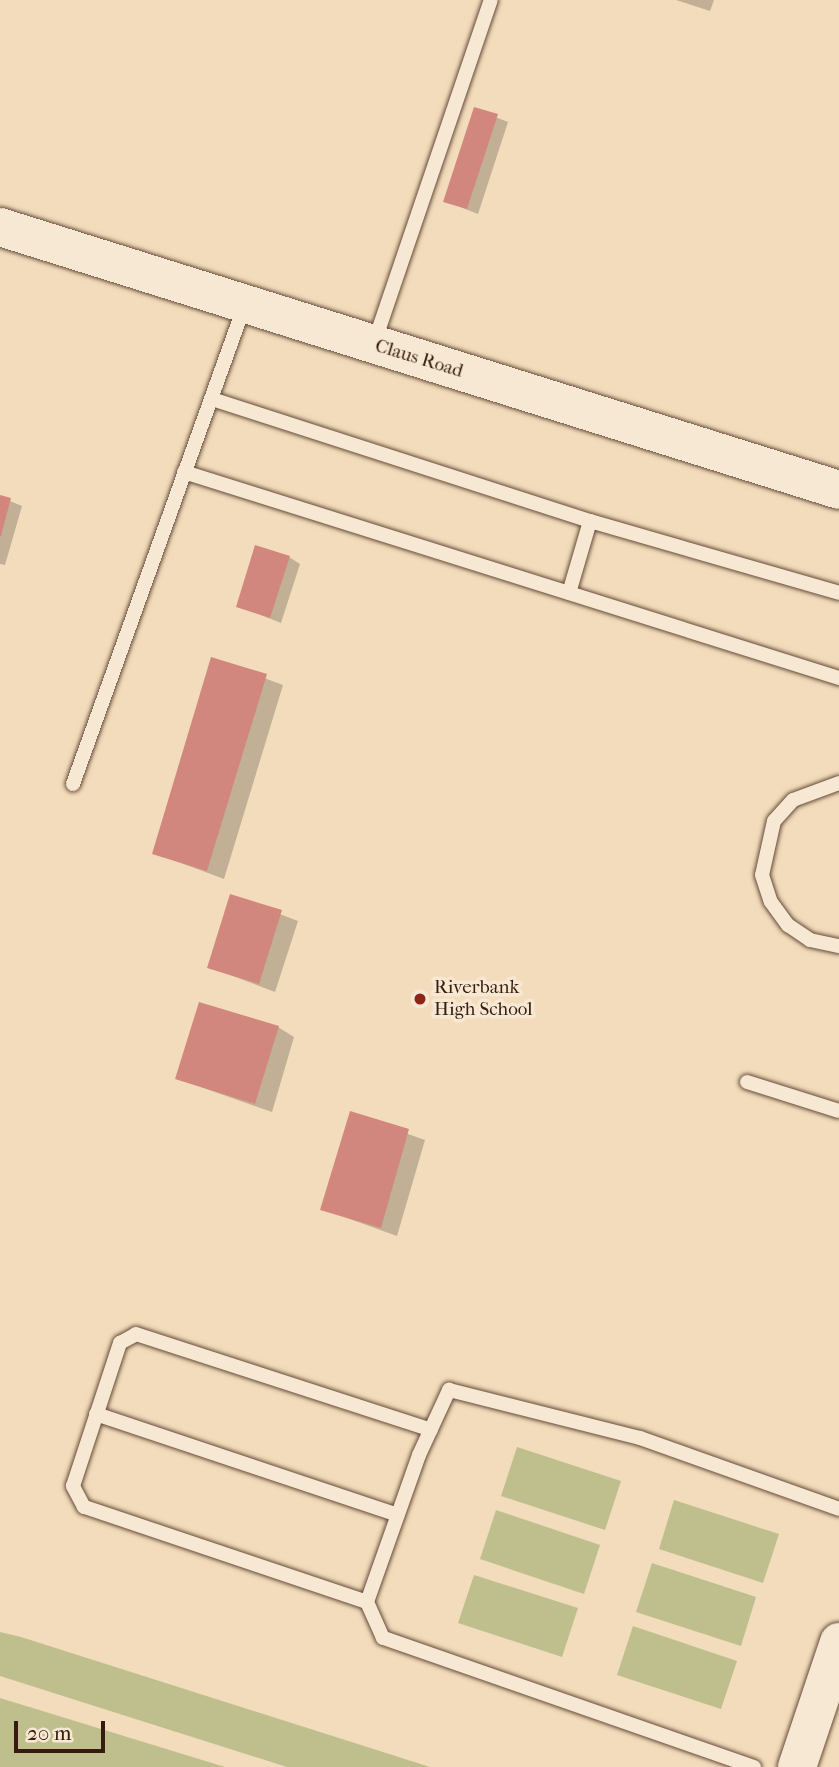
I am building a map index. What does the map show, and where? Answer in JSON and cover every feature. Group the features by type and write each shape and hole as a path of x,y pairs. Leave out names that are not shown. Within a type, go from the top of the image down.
{"main road":[{"name":"Claus Road","path":"0,227 839,490"},
{"path":"797,1767 839,1642"}],"lane":[{"path":"373,345 491,0"},
{"path":"73,784 245,305"},
{"path":"212,399 590,521 839,593"},
{"path":"184,472 839,678"},
{"path":"569,593 590,521"},
{"path":"839,783 793,800 774,821 762,875 771,902 788,925 810,940 839,946"},
{"path":"747,1082 839,1111"},
{"path":"367,1602 84,1507 73,1486 120,1343 136,1334 431,1430"},
{"path":"754,1767 383,1638 367,1602 398,1515 449,1390 640,1438 839,1509"},
{"path":"96,1414 398,1515"}],"green space":[{"path":"517,1447 621,1481 605,1530 501,1496"},
{"path":"674,1500 779,1534 763,1583 659,1549"},
{"path":"496,1510 600,1545 584,1594 480,1559"},
{"path":"652,1563 756,1597 741,1646 636,1612"},
{"path":"474,1575 578,1608 562,1657 458,1623"},
{"path":"633,1626 737,1661 721,1709 617,1675"},
{"path":"0,1632 430,1767 287,1767 0,1676"},
{"path":"0,1698 225,1767 0,1767"}],"building":[{"path":"474,107 498,114 467,209 443,202"},
{"path":"0,495 11,498 1,536 0,536"},
{"path":"255,545 290,556 270,618 236,607"},
{"path":"211,657 267,674 207,871 152,854"},
{"path":"230,894 282,910 259,984 207,968"},
{"path":"199,1002 279,1026 255,1104 175,1079"},
{"path":"350,1111 409,1129 381,1228 320,1210"}],"place":[{"name":"Riverbank High School","path":"420,999"}]}
